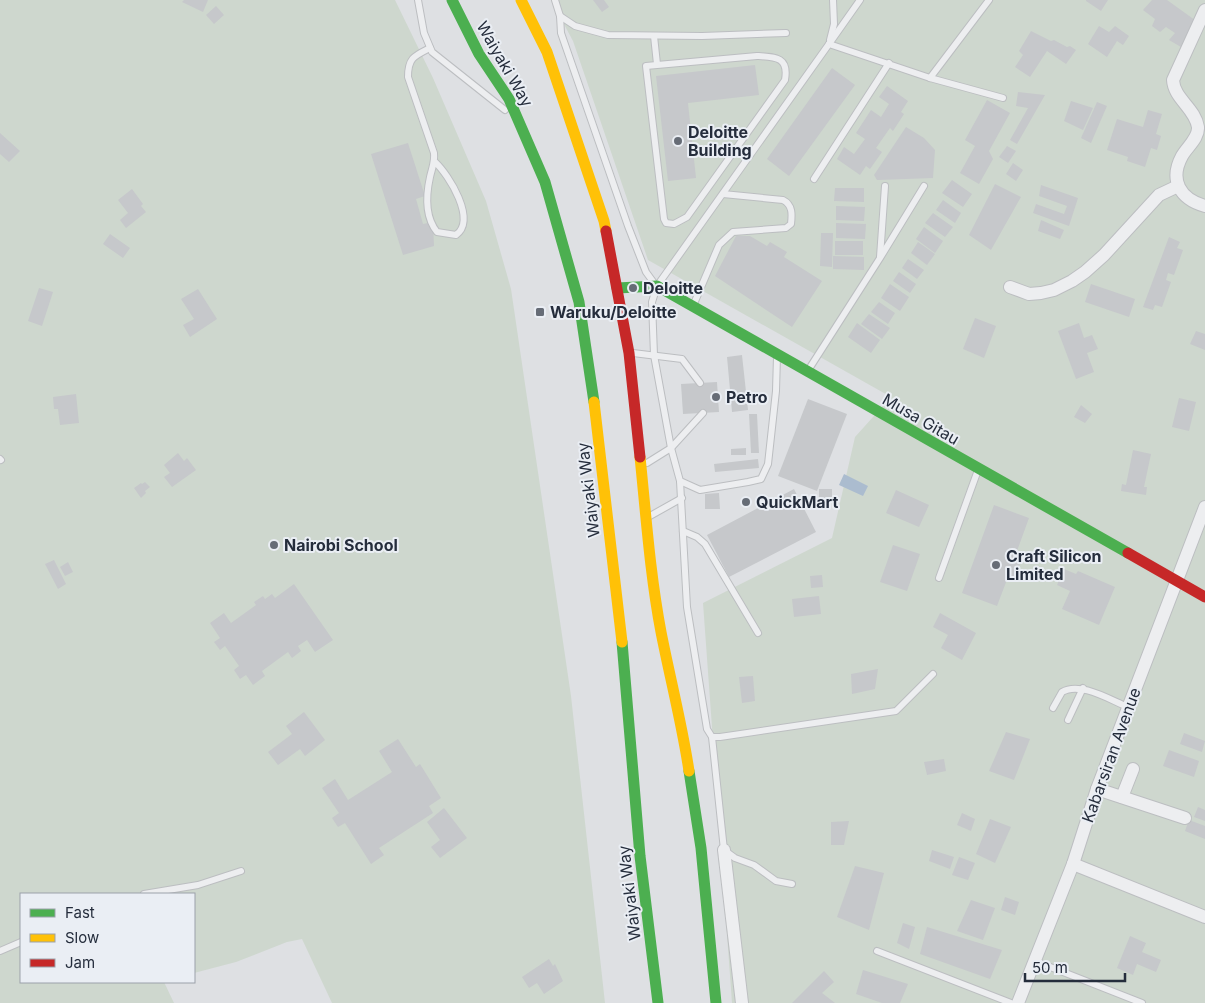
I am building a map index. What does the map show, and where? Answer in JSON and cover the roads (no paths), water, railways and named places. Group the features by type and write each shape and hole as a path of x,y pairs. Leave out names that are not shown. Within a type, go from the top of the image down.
{"main road":[{"name":"Waiyaki Way","path":"452,0 479,54 510,99 546,182 579,302 595,411 621,634 640,856 658,1003"},
{"path":"521,0 547,52 604,221 629,353 661,631 685,744 701,848 716,1003"},
{"path":"617,288 657,286"},
{"name":"Musa Gitau","path":"657,286 692,308 1205,597"}],"street":[{"path":"1205,10 1173,80 1175,92 1195,118 1198,128 1197,136 1181,157 1177,171 1178,186 1184,194 1205,206"},
{"path":"1010,287 1029,294 1041,293 1054,290 1072,281 1104,255 1159,196 1178,186"},
{"name":"Kabarsiran Avenue","path":"1018,1003 1036,962 1073,864 1097,789 1205,508"},
{"path":"1122,797 1133,769"},
{"path":"1097,789 1185,818"},
{"path":"724,850 742,1003"},
{"path":"1073,864 1205,917"}],"lane":[{"path":"418,0 424,34 430,48 441,60 518,119"},
{"path":"555,0 560,16 562,33 628,226 646,272 657,286"},
{"path":"829,44 834,24 833,0"},
{"path":"792,884 776,882 754,865 735,858 724,850 712,737 707,729 687,607 680,481 671,448 654,356 652,301 657,286 860,0"},
{"path":"930,78 988,0"},
{"path":"560,16 575,26 608,35 654,36 786,33"},
{"path":"654,36 657,64"},
{"path":"829,44 930,78 1003,98"},
{"path":"430,48 411,60 408,66 408,77 434,153 435,162 428,190 430,223 437,232 456,235 460,232 464,222 460,201 442,168 435,162"},
{"path":"776,56 784,63 786,70 785,80 687,217 674,224 666,223 664,219 646,66 657,64 776,56"},
{"path":"814,179 889,63"},
{"path":"880,258 885,186"},
{"path":"807,373 924,186"},
{"path":"692,308 719,245 734,232 786,228 791,224 791,209 784,200 723,194"},
{"path":"629,353 682,359 700,383"},
{"path":"680,481 700,490 761,478 768,464 776,391 777,356"},
{"path":"642,466 671,448 703,413"},
{"path":"939,578 978,470"},
{"path":"648,518 682,498"},
{"path":"683,531 697,537 705,544 758,633"},
{"path":"712,737 896,711 933,674"},
{"path":"1053,708 1062,692 1068,689 1083,688 1128,707"},
{"path":"1068,720 1083,688"},
{"path":"150,893 198,885 241,870"},
{"path":"0,951 20,942"},
{"path":"877,951 1011,1003"},
{"path":"1036,962 1142,1003"}],"water":[{"path":"844,474 868,486 863,496 839,485"}],"place":[{"name":"Deloitte Building","path":"678,141"},
{"name":"Deloitte","path":"633,288"},
{"name":"Waruku/Deloitte","path":"540,312"},
{"name":"Petro","path":"716,397"},
{"name":"QuickMart","path":"746,502"},
{"name":"Nairobi School","path":"274,545"},
{"name":"Craft Silicon Limited","path":"996,565"}]}
